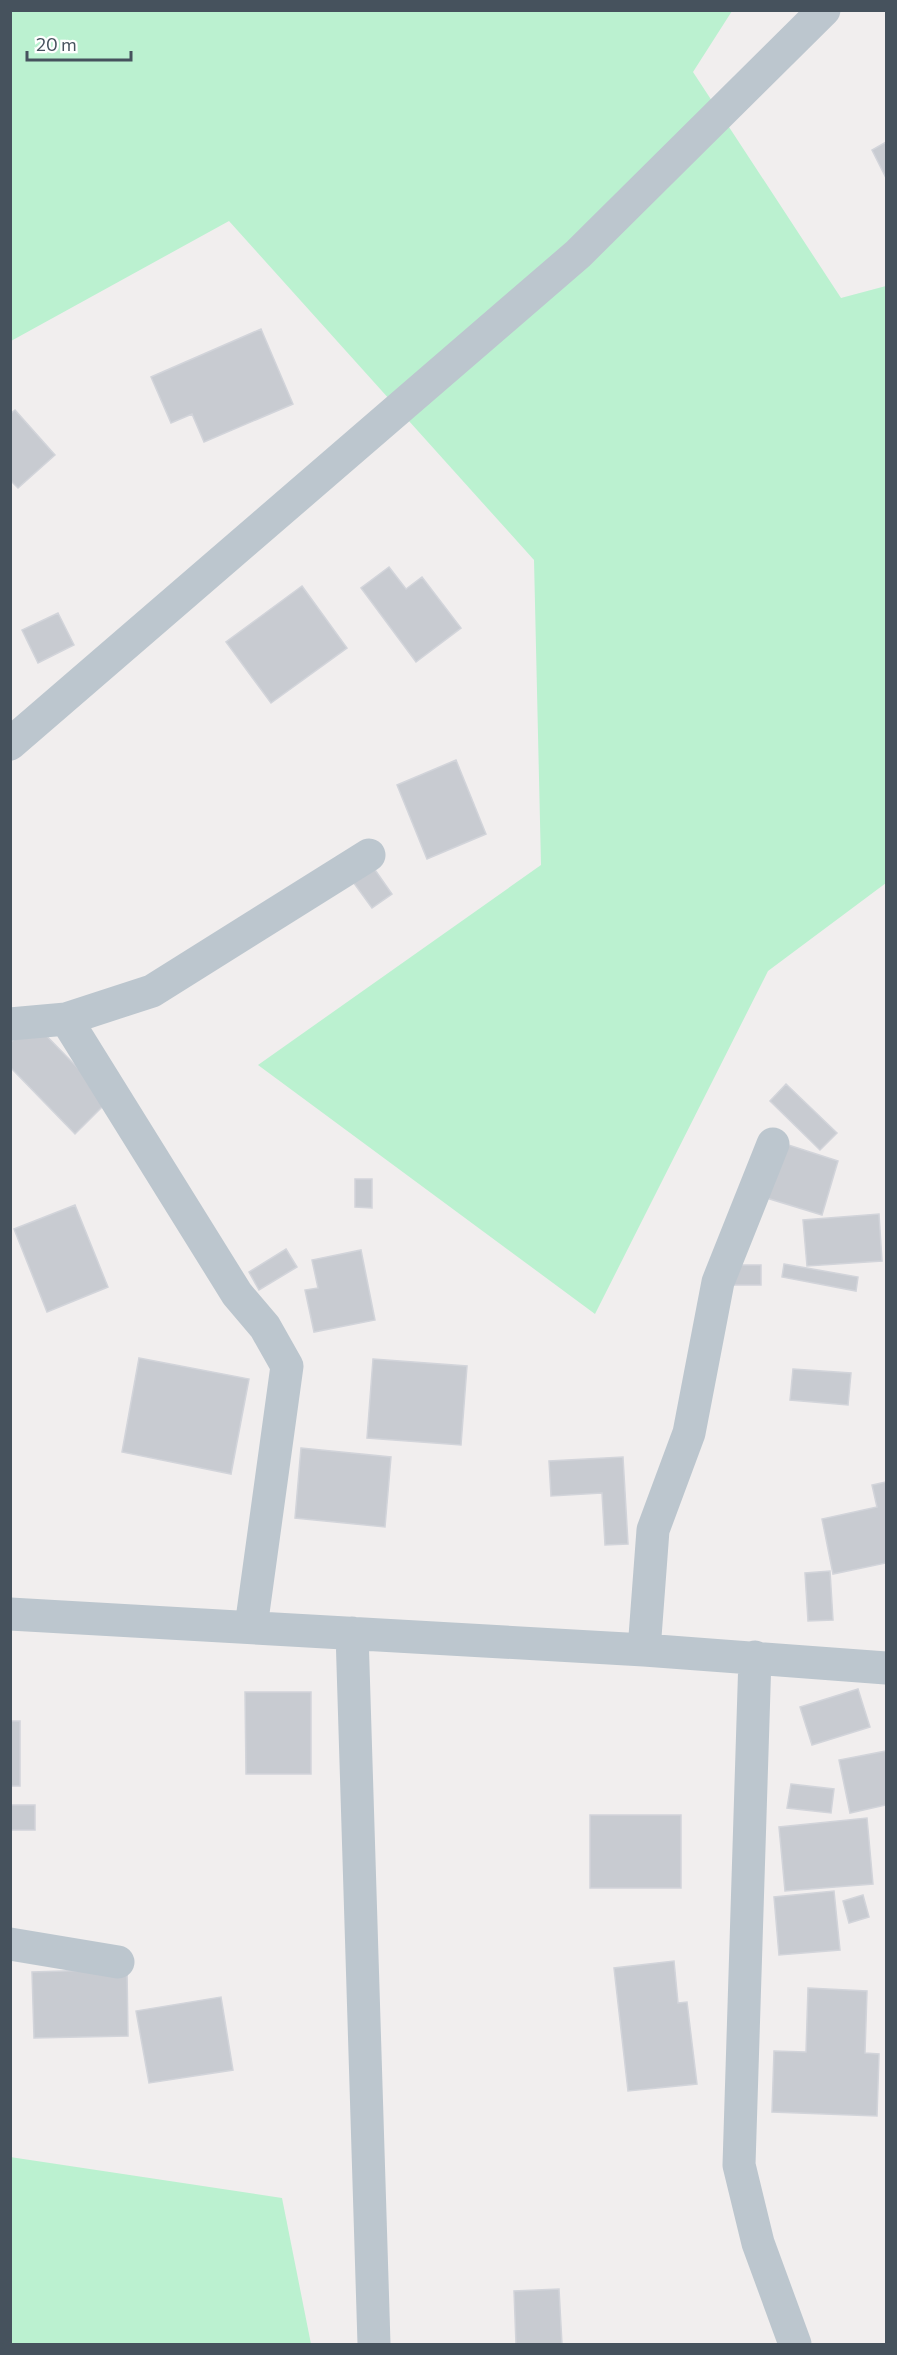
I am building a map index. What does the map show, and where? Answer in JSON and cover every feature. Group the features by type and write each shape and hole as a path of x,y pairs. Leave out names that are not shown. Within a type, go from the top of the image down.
{"street":[{"path":"10,744 578,254 824,10"},
{"path":"10,1024 66,1019 152,991 369,855"},
{"path":"66,1019 237,1294 266,1327 287,1366 251,1627"},
{"path":"644,1650 653,1530 689,1433 718,1282 773,1144"},
{"path":"10,1614 644,1650 886,1668"},
{"path":"352,1633 374,2344"},
{"path":"755,1657 740,2165 758,2243 795,2344"},
{"path":"10,1944 118,1962"}],"green space":[{"path":"11,11 732,11 693,72 841,298 886,286 886,883 768,971 595,1314 258,1065 541,865 534,560 229,221 11,341"},
{"path":"10,2157 282,2198 311,2344 11,2344"}],"building":[{"path":"886,142 886,178 872,150"},
{"path":"261,329 293,404 204,442 192,414 171,423 151,377"},
{"path":"15,410 55,455 18,488 10,480 10,414"},
{"path":"389,567 406,589 422,577 461,628 416,662 361,588"},
{"path":"302,586 347,648 271,703 226,642"},
{"path":"58,613 74,645 38,663 22,630"},
{"path":"456,760 486,834 427,859 397,785"},
{"path":"373,867 392,894 372,908 353,882"},
{"path":"33,1022 109,1100 75,1134 10,1067 10,1043"},
{"path":"786,1084 837,1133 820,1150 770,1101"},
{"path":"776,1141 838,1161 822,1215 760,1196"},
{"path":"355,1179 372,1179 372,1208 355,1207"},
{"path":"75,1205 108,1287 47,1312 14,1229"},
{"path":"879,1214 882,1261 807,1266 803,1220"},
{"path":"286,1249 297,1267 259,1290 249,1272"},
{"path":"361,1250 375,1320 314,1332 305,1290 318,1288 312,1260"},
{"path":"784,1264 858,1277 856,1291 782,1277"},
{"path":"733,1265 761,1265 761,1285 733,1285"},
{"path":"139,1358 249,1379 231,1474 122,1452"},
{"path":"373,1359 467,1366 461,1445 367,1438"},
{"path":"793,1369 851,1373 848,1405 790,1400"},
{"path":"301,1448 391,1457 385,1527 295,1518"},
{"path":"623,1457 628,1544 605,1545 602,1493 551,1496 549,1461"},
{"path":"886,1482 886,1563 833,1574 822,1519 877,1507 872,1485"},
{"path":"830,1571 833,1620 808,1621 805,1573"},
{"path":"858,1689 870,1727 812,1745 800,1707"},
{"path":"245,1692 311,1692 311,1774 246,1774"},
{"path":"10,1721 20,1721 20,1786 10,1786"},
{"path":"886,1751 886,1805 850,1813 839,1760"},
{"path":"791,1784 834,1789 831,1813 787,1808"},
{"path":"10,1805 35,1805 35,1830 10,1830"},
{"path":"590,1815 681,1815 681,1888 590,1888"},
{"path":"867,1818 873,1884 785,1891 779,1827"},
{"path":"834,1891 840,1950 779,1955 774,1897"},
{"path":"863,1895 869,1917 849,1923 843,1901"},
{"path":"674,1961 678,2003 687,2002 697,2084 628,2091 614,1968"},
{"path":"127,1969 128,2036 34,2038 32,1972"},
{"path":"808,1988 867,1991 865,2053 879,2054 877,2116 772,2112 774,2051 806,2052"},
{"path":"221,1997 233,2070 149,2083 136,2011"},
{"path":"559,2289 562,2344 516,2344 514,2291"}]}
